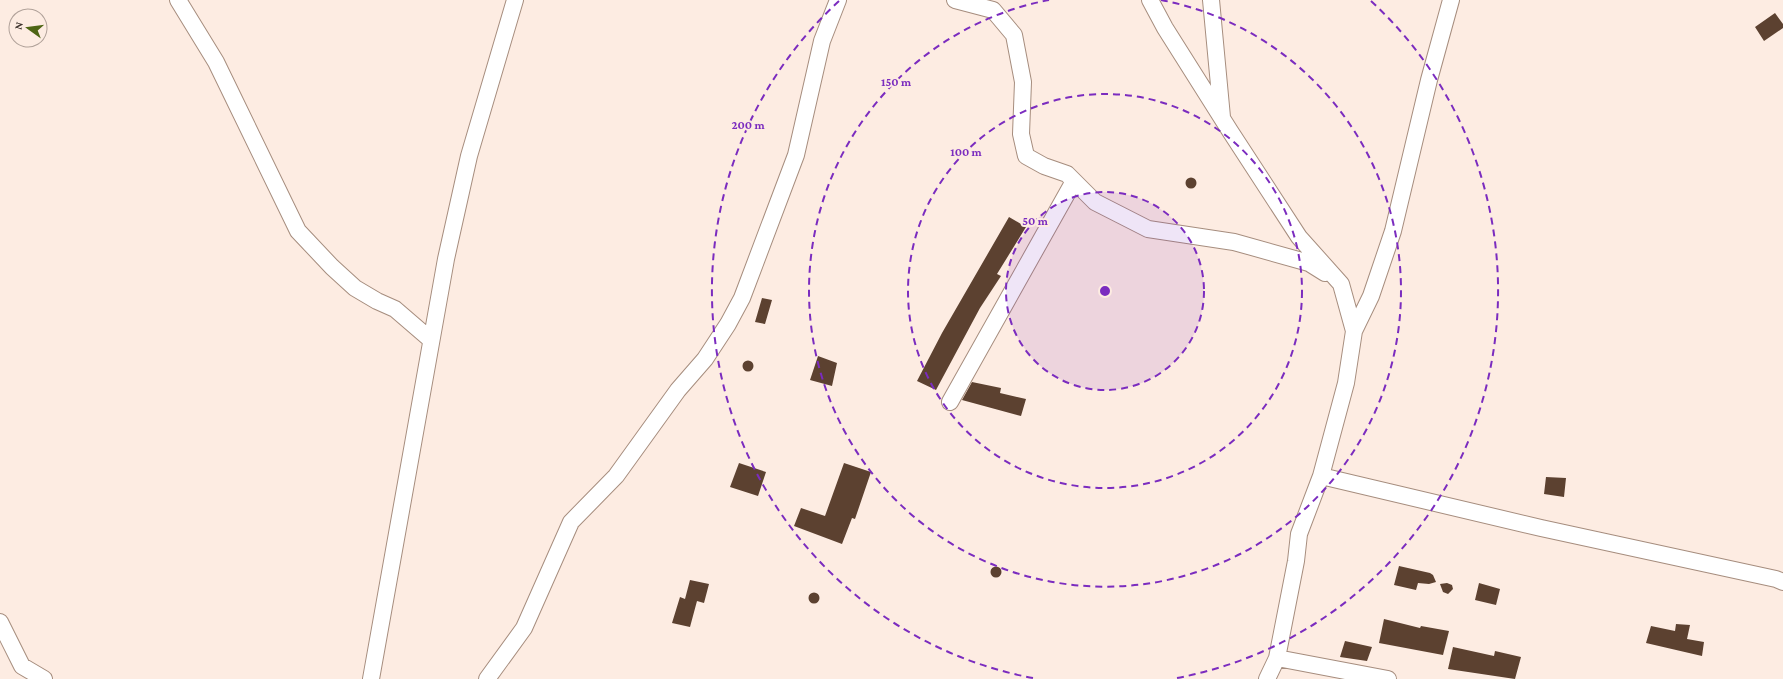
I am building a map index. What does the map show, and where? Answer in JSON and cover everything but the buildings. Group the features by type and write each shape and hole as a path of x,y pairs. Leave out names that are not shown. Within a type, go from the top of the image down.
{"street":[{"path":"178,0 216,62 298,231 332,267 355,288 377,301 395,309 431,340"},
{"path":"371,679 446,259 470,156 514,0"},
{"path":"488,679 524,628 571,522 616,476 678,390 705,359 728,324 742,298 796,155 822,41 838,0"},
{"path":"955,0 993,10 1014,36 1023,82 1020,134 1026,156 1044,166 1067,174 1095,202 1148,229 1234,242 1309,263 1341,284"},
{"path":"1150,0 1165,28 1299,237 1341,284 1354,331"},
{"path":"1211,0 1223,120"},
{"path":"1267,679 1277,658 1296,562 1299,534 1321,476 1346,383 1354,331 1371,296 1392,232 1429,80 1446,23 1451,0"},
{"path":"950,402 1074,181"},
{"path":"1321,476 1541,528 1776,579 1783,582"},
{"path":"0,622 22,666 44,679"},
{"path":"1277,658 1388,679"}]}
